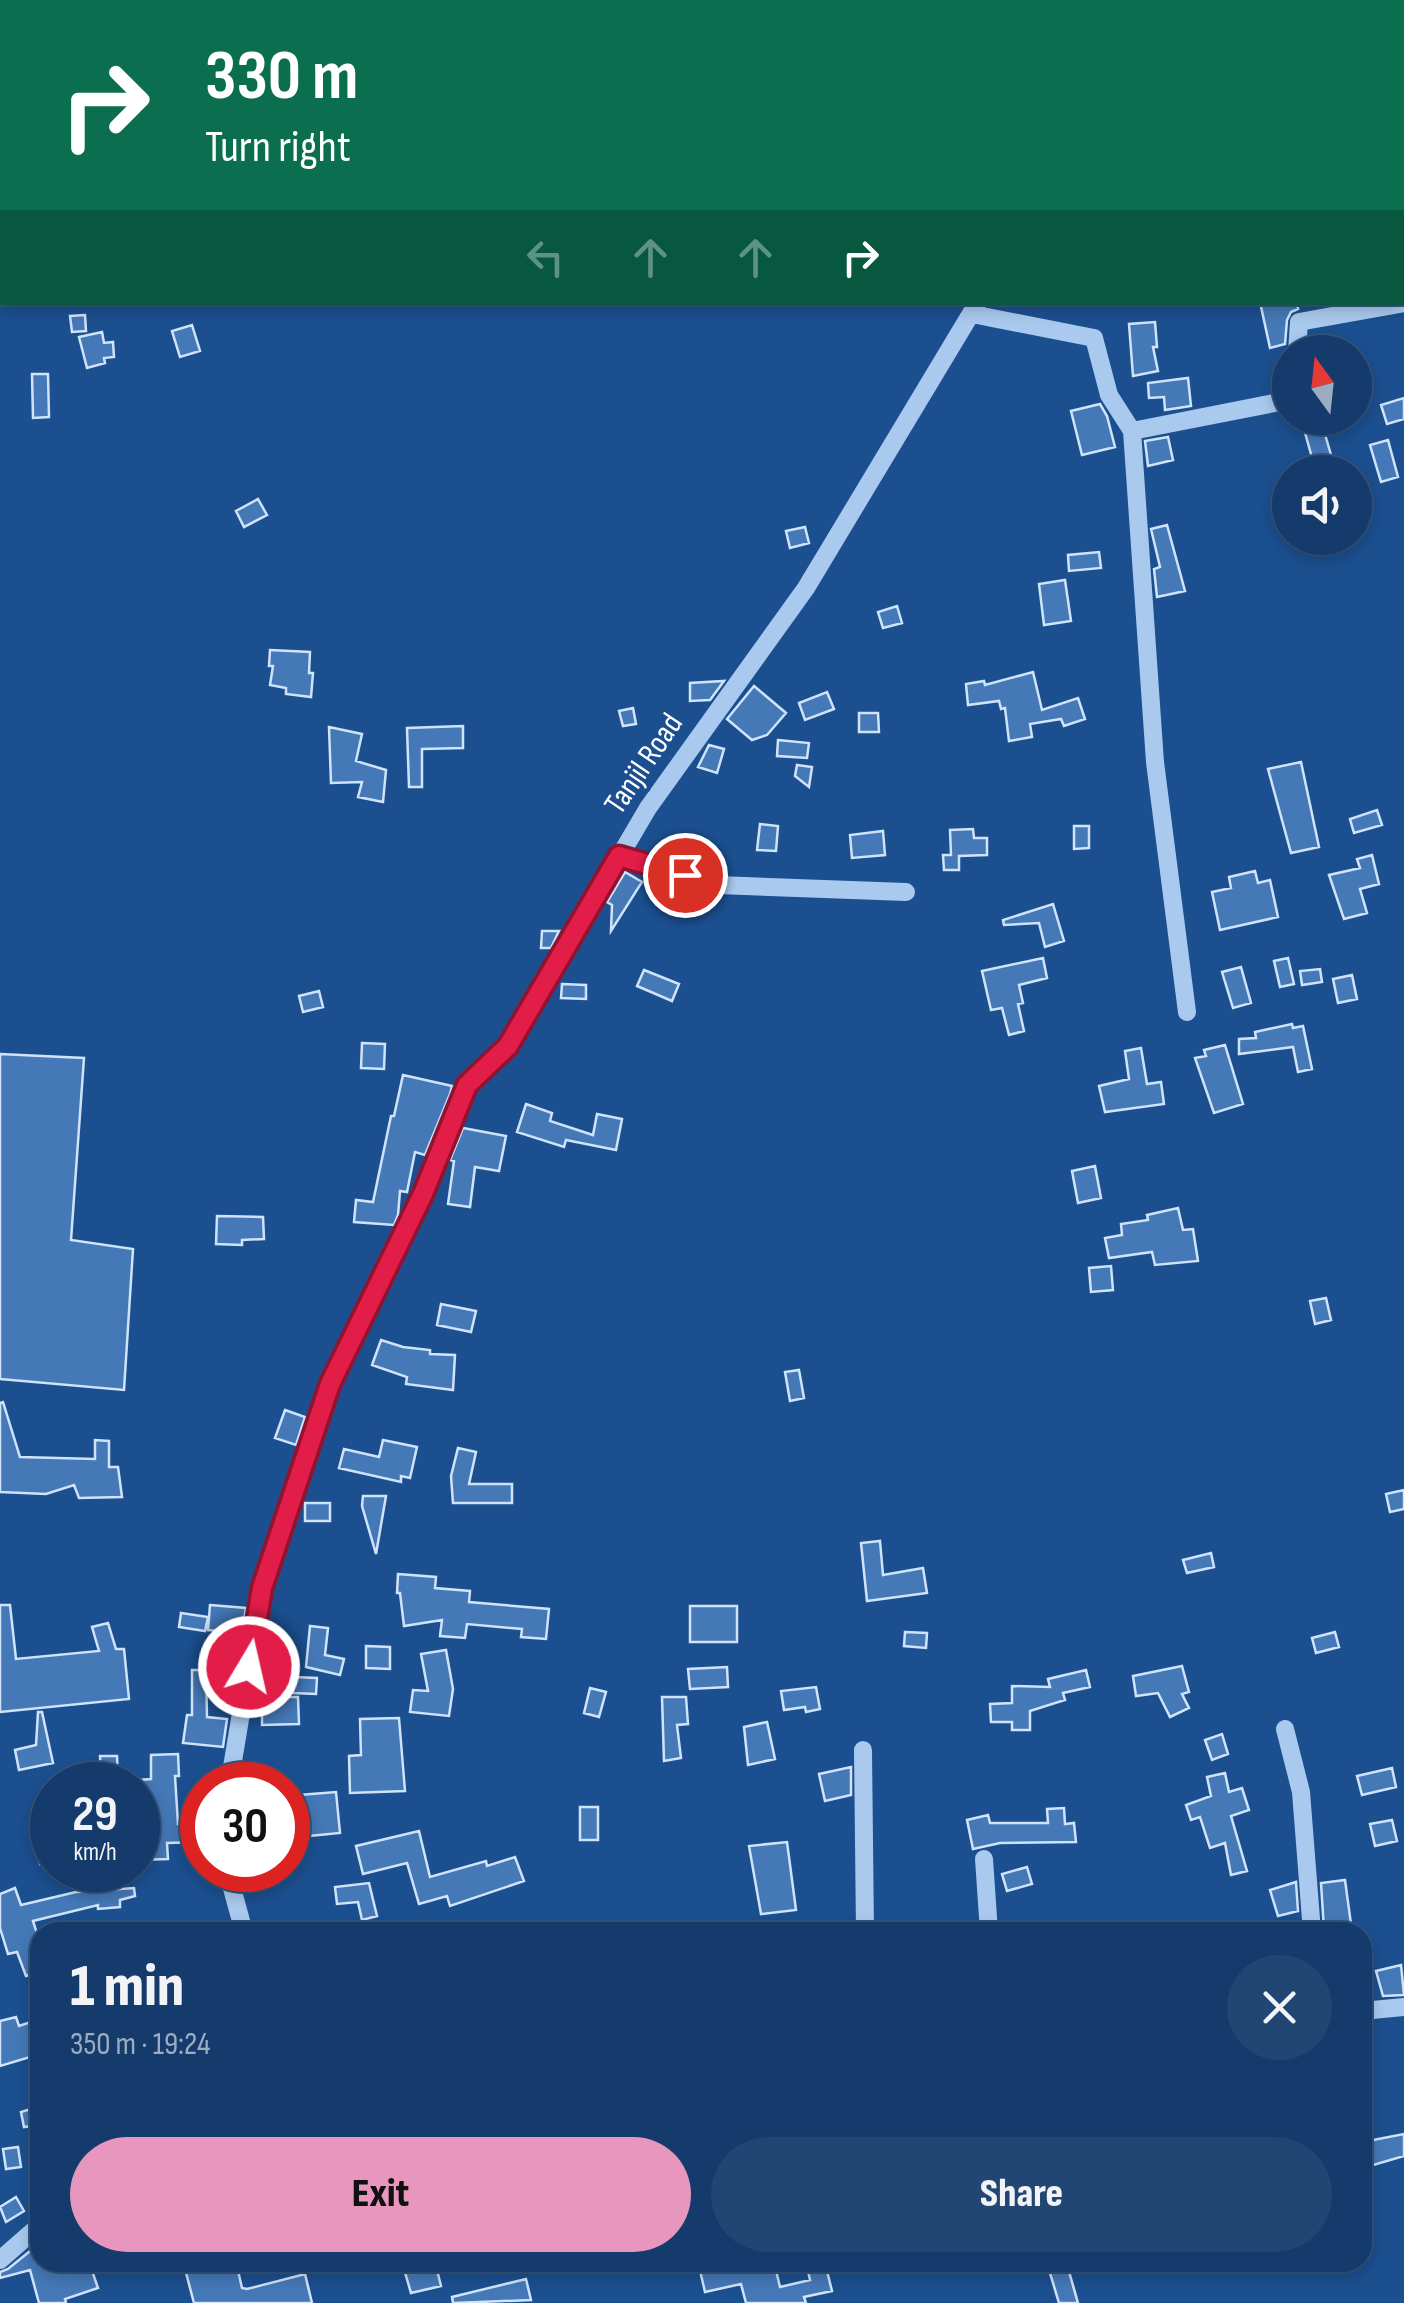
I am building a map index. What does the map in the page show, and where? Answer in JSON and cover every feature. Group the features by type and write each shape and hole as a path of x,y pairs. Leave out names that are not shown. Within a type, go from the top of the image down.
{"street":[{"path":"1299,335 1300,322 1393,305"},
{"path":"975,308 1094,338 1110,395 1132,432 1155,762 1187,1012"},
{"name":"Tanjil Road","path":"233,1762 262,1588 330,1384 423,1194 467,1085 508,1046 648,808 806,588 975,308"},
{"path":"1132,432 1272,404"},
{"path":"619,856 718,885 906,892"},
{"path":"1285,1729 1300,1792 1311,1922"},
{"path":"863,1750 864,1922"},
{"path":"984,1859 988,1922"},
{"path":"233,1892 241,1922"},
{"path":"1372,2010 1404,2007"},
{"path":"0,2260 30,2233"}],"building":[{"path":"1261,305 1297,305 1287,320 1286,335 1272,335 1272,347"},
{"path":"85,315 86,331 72,332 70,316"},
{"path":"1155,322 1157,347 1153,347 1158,371 1133,376 1129,324"},
{"path":"192,325 200,351 180,357 172,331"},
{"path":"102,332 104,343 113,342 114,357 87,368 79,337"},
{"path":"32,374 48,374 49,417 33,418"},
{"path":"1188,378 1191,406 1165,410 1164,397 1149,398 1148,383"},
{"path":"1404,398 1404,419 1387,424 1381,405"},
{"path":"1100,404 1115,447 1082,455 1071,411"},
{"path":"1306,435 1325,435 1331,455 1311,455"},
{"path":"1168,437 1173,460 1148,466 1145,441"},
{"path":"1388,440 1398,477 1381,482 1370,445"},
{"path":"258,499 267,515 244,527 236,511"},
{"path":"1167,525 1185,591 1157,597 1154,569 1160,567 1151,529"},
{"path":"805,527 809,543 790,548 786,531"},
{"path":"1099,552 1101,568 1069,571 1068,555"},
{"path":"1065,580 1071,621 1044,625 1039,584"},
{"path":"897,606 902,623 883,628 878,612"},
{"path":"270,650 310,652 311,697 286,694 286,688 270,685"},
{"path":"1033,672 1042,710 1078,698 1085,719 1064,726 1061,719 1030,724 1032,737 1009,741 1005,708 1001,709 999,701 968,705 966,684 984,681 985,685"},
{"path":"724,681 710,700 690,701 690,683"},
{"path":"754,686 786,713 767,735 752,740 727,719"},
{"path":"827,692 834,709 805,720 799,703"},
{"path":"633,708 636,724 623,726 619,711"},
{"path":"859,713 878,713 879,732 859,732"},
{"path":"463,726 463,748 422,749 422,787 409,787 407,728"},
{"path":"329,727 362,734 356,761 386,770 383,802 358,797 362,782 331,783"},
{"path":"778,740 809,743 807,758 777,756"},
{"path":"709,745 724,749 717,773 698,767"},
{"path":"1301,762 1319,847 1291,853 1268,769"},
{"path":"797,765 812,767 809,787 795,776"},
{"path":"1377,810 1382,825 1354,833 1350,819"},
{"path":"760,824 778,826 776,851 757,850"},
{"path":"1074,826 1089,826 1089,848 1074,849"},
{"path":"973,829 974,838 987,838 987,855 959,856 959,870 944,870 943,855 951,855 950,830"},
{"path":"883,831 885,855 852,858 850,835"},
{"path":"1372,855 1379,884 1360,889 1367,913 1344,919 1329,875 1360,868 1357,859"},
{"path":"1255,871 1258,883 1270,880 1278,917 1220,930 1212,892 1231,888 1229,877"},
{"path":"625,872 642,882 611,931 612,905 607,902"},
{"path":"1053,904 1064,941 1045,947 1039,923 1004,925 1003,920"},
{"path":"542,931 559,931 551,948 541,948"},
{"path":"1043,958 1047,978 1019,985 1023,1003 1018,1004 1024,1031 1009,1035 1002,1008 991,1010 982,971"},
{"path":"1288,958 1294,984 1280,987 1274,961"},
{"path":"1241,967 1251,1003 1233,1008 1222,972"},
{"path":"1320,969 1322,982 1302,985 1300,971"},
{"path":"644,970 679,984 672,1001 637,986"},
{"path":"1352,975 1357,999 1338,1003 1333,979"},
{"path":"562,984 586,985 586,999 561,998"},
{"path":"319,991 323,1007 303,1012 299,996"},
{"path":"1292,1024 1293,1028 1303,1026 1312,1069 1298,1072 1293,1047 1239,1054 1239,1039 1256,1038 1255,1032"},
{"path":"362,1043 385,1044 384,1069 361,1068"},
{"path":"1225,1045 1243,1104 1214,1113 1195,1058 1206,1056 1204,1050"},
{"path":"1141,1048 1147,1084 1161,1082 1164,1104 1105,1112 1099,1086 1129,1079 1125,1051"},
{"path":"0,1054 84,1058 71,1240 133,1249 124,1390 0,1379"},
{"path":"403,1075 452,1086 450,1094 425,1155 415,1152 407,1192 400,1191 394,1225 354,1222 356,1200 373,1202"},
{"path":"526,1104 552,1113 550,1121 593,1135 597,1114 622,1119 616,1150 566,1140 564,1147 517,1132"},
{"path":"463,1128 506,1136 499,1171 475,1167 470,1207 448,1204 454,1161 450,1160"},
{"path":"1095,1166 1101,1198 1078,1203 1072,1171"},
{"path":"1178,1208 1183,1230 1193,1229 1198,1261 1155,1265 1152,1252 1109,1258 1105,1238 1122,1235 1121,1224 1148,1220 1147,1215"},
{"path":"217,1216 263,1217 264,1239 242,1240 242,1245 216,1244"},
{"path":"1111,1266 1113,1290 1091,1292 1089,1268"},
{"path":"1326,1298 1331,1320 1315,1324 1310,1301"},
{"path":"441,1304 476,1311 471,1332 437,1325"},
{"path":"381,1340 430,1350 430,1354 455,1355 453,1390 406,1384 407,1377 372,1365"},
{"path":"799,1370 804,1398 790,1401 785,1372"},
{"path":"3,1402 20,1457 95,1459 95,1440 109,1441 109,1467 118,1467 122,1497 79,1498 74,1485 46,1494 0,1492"},
{"path":"285,1410 305,1417 296,1445 275,1438"},
{"path":"383,1440 417,1447 410,1478 401,1476 401,1482 339,1468 344,1449 379,1457"},
{"path":"458,1448 476,1452 469,1484 512,1484 512,1503 453,1503 451,1476"},
{"path":"1404,1490 1404,1509 1390,1512 1386,1494"},
{"path":"363,1496 386,1496 376,1554 362,1506"},
{"path":"305,1503 330,1503 330,1521 305,1521"},
{"path":"880,1541 883,1575 923,1568 927,1593 867,1601 861,1543"},
{"path":"1211,1553 1214,1567 1187,1573 1183,1560"},
{"path":"398,1574 436,1577 435,1588 470,1591 469,1602 549,1609 546,1639 521,1637 522,1629 467,1624 465,1638 440,1636 442,1620 404,1626 397,1593"},
{"path":"0,1605 10,1605 16,1659 99,1651 92,1627 108,1623 116,1649 124,1649 129,1699 0,1712"},
{"path":"210,1605 246,1608 242,1633 208,1630"},
{"path":"690,1606 737,1606 737,1642 690,1642"},
{"path":"181,1613 208,1617 205,1631 179,1627"},
{"path":"310,1626 328,1628 325,1655 344,1659 340,1675 306,1667"},
{"path":"905,1632 927,1633 926,1648 904,1646"},
{"path":"1335,1632 1339,1647 1316,1653 1312,1638"},
{"path":"366,1646 390,1647 390,1669 366,1668"},
{"path":"446,1650 453,1689 449,1716 410,1712 413,1690 428,1691 421,1654"},
{"path":"1182,1666 1189,1692 1182,1694 1189,1708 1170,1717 1158,1693 1136,1696 1133,1676"},
{"path":"727,1667 728,1687 690,1689 688,1669"},
{"path":"192,1670 206,1670 207,1717 227,1719 223,1747 183,1743 187,1715 192,1715"},
{"path":"1086,1670 1090,1687 1063,1693 1065,1700 1030,1711 1030,1730 1012,1730 1012,1722 991,1722 990,1704 1012,1703 1012,1686 1050,1687 1048,1679"},
{"path":"294,1677 317,1678 316,1694 293,1693"},
{"path":"816,1687 820,1709 784,1710 781,1691"},
{"path":"590,1688 606,1692 599,1717 584,1713"},
{"path":"262,1697 298,1697 299,1724 262,1725"},
{"path":"662,1697 686,1697 688,1724 677,1725 681,1758 664,1761"},
{"path":"38,1712 42,1712 53,1762 30,1762 30,1768 19,1770 15,1750 36,1745"},
{"path":"399,1718 405,1791 350,1793 349,1756 361,1755 360,1719"},
{"path":"767,1722 775,1759 748,1765 744,1727"},
{"path":"1222,1734 1228,1754 1212,1760 1205,1740"},
{"path":"178,1754 179,1776 175,1776 180,1843 167,1843 168,1859 160,1859 160,1762 151,1762 151,1755"},
{"path":"100,1756 117,1756 117,1762 100,1762"},
{"path":"851,1767 851,1795 825,1801 819,1774"},
{"path":"1392,1768 1396,1787 1362,1795 1357,1776"},
{"path":"1225,1773 1229,1792 1242,1788 1249,1810 1231,1816 1247,1871 1231,1875 1225,1843 1210,1848 1200,1817 1191,1820 1186,1805 1211,1796 1207,1777"},
{"path":"336,1792 340,1833 310,1836 310,1794"},
{"path":"580,1807 598,1807 598,1840 580,1840"},
{"path":"1064,1808 1065,1824 1074,1823 1076,1842 1000,1843 973,1849 967,1820 988,1815 990,1823 1048,1823 1047,1809"},
{"path":"1392,1820 1397,1841 1375,1846 1370,1824"},
{"path":"419,1831 430,1877 515,1857 524,1881 450,1906 447,1896 419,1904 407,1863 363,1874 356,1846"},
{"path":"787,1842 796,1910 761,1914 749,1846"},
{"path":"1027,1867 1032,1884 1007,1891 1002,1874"},
{"path":"1345,1880 1351,1922 1323,1922 1321,1883"},
{"path":"1296,1882 1298,1911 1278,1916 1270,1890"},
{"path":"369,1883 377,1916 362,1920 358,1902 337,1904 335,1887"},
{"path":"15,1888 21,1905 76,1892 134,1892 135,1896 120,1900 120,1907 98,1909 98,1905 30,1922 30,1975 26,1976 17,1952 8,1954 0,1928 0,1894"},
{"path":"1401,1965 1404,1995 1383,1996 1376,1971"},
{"path":"16,2017 19,2026 30,2022 30,2057 0,2066 0,2021"},
{"path":"30,2109 30,2126 24,2127 21,2112"},
{"path":"1404,2134 1404,2156 1372,2165 1372,2140"},
{"path":"18,2147 21,2167 6,2169 3,2149"},
{"path":"16,2197 24,2211 6,2222 0,2207"},
{"path":"30,2251 30,2270 0,2278 0,2272"},
{"path":"31,2272 92,2272 98,2288 65,2299 66,2303 39,2303"},
{"path":"186,2272 238,2272 242,2288 247,2289 305,2274 312,2303 194,2303"},
{"path":"405,2272 438,2272 441,2286 411,2293"},
{"path":"700,2272 776,2272 780,2287 810,2280 808,2272 827,2272 832,2291 804,2297 806,2303 746,2303 741,2284 705,2292"},
{"path":"1069,2272 1078,2303 1059,2303 1050,2273"},
{"path":"526,2279 531,2300 453,2303 452,2297"}],"route":[{"path":"249,1667 262,1588 330,1384 423,1194 467,1085 508,1046 619,856 685,875"}]}
